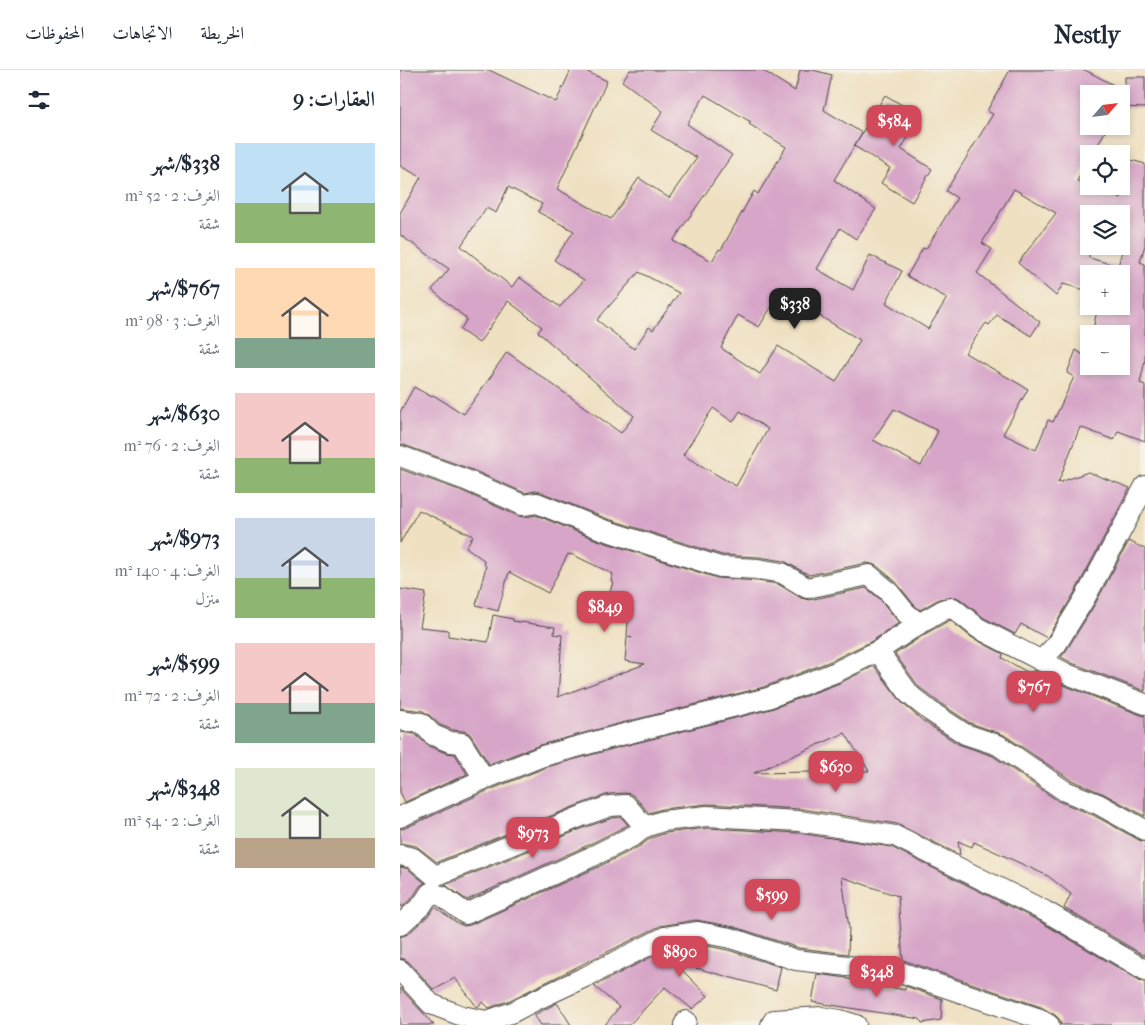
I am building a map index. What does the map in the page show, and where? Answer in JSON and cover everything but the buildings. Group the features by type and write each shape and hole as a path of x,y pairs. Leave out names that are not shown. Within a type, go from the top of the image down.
{"street":[{"path":"400,456 466,480 523,505 537,503 601,529 720,567 782,572 807,588 869,575 888,591 918,624"},
{"path":"1041,661 1056,645 1085,598 1145,486"},
{"path":"400,817 482,780 543,756 768,698 836,672 878,652 918,624 944,609 952,608 978,628 1067,674 1145,704"},
{"path":"878,652 910,695 930,711 965,734 998,745 1065,791 1098,804 1145,830"},
{"path":"400,720 421,723 433,736 450,742 462,743 480,772 482,780"},
{"path":"400,925 422,905 432,884 582,816 610,806 626,805 645,827"},
{"path":"400,855 412,858 442,896 466,914 591,857 635,835 645,827 663,821 707,816 799,821 895,836 1045,911 1145,970"},
{"path":"400,970 431,1004 462,1016 487,1021 513,1012 665,937 698,932 732,938 796,960 900,972 1037,1018 1049,1025"},
{"path":"771,1025 774,1020 821,1017 856,1025"}]}
